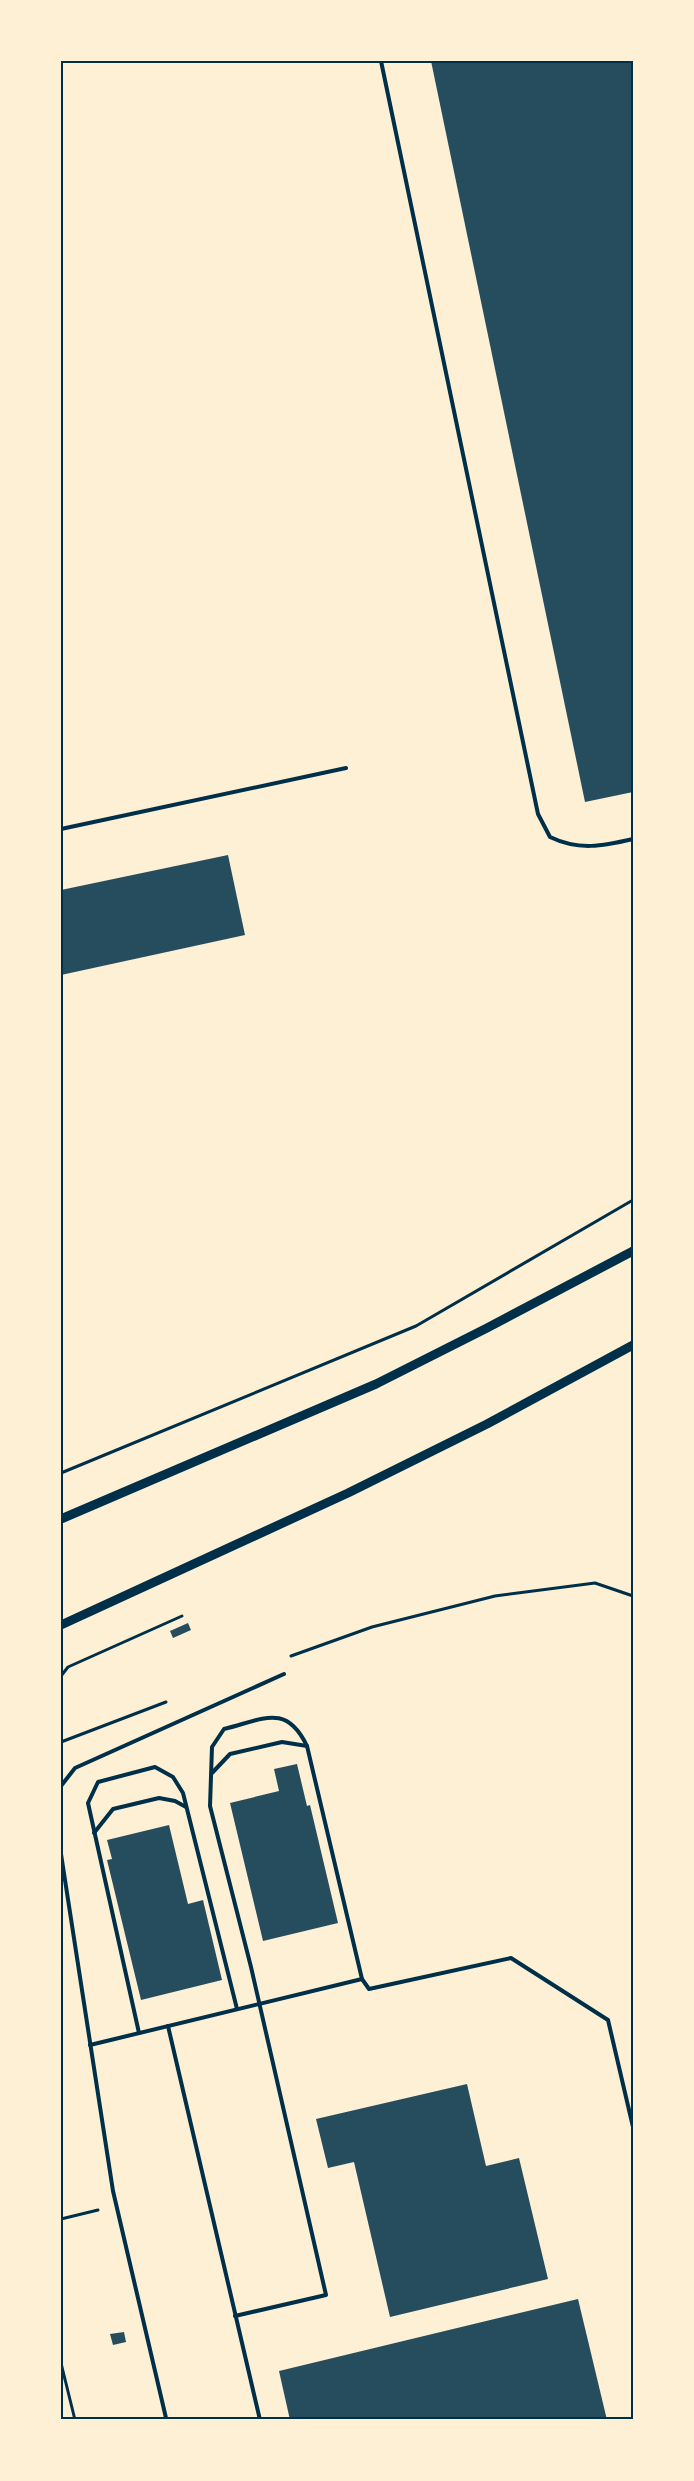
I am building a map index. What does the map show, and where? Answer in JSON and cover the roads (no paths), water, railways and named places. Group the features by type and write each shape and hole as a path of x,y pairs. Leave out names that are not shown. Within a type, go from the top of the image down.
{"street":[{"path":"61,1519 376,1384 633,1251"},
{"path":"61,1625 348,1493 487,1424 633,1345"}],"lane":[{"path":"381,61 538,814 550,836 568,844 586,848 599,847 633,839"},
{"path":"61,830 346,768"},
{"path":"61,1786 75,1768 284,1674"},
{"path":"236,2316 326,2295 259,2004 210,1806 212,1747 224,1729 276,1716 289,1721 301,1732 307,1746 362,1979 369,1989 511,1958 608,2020 633,2127"},
{"path":"211,1773 230,1754 282,1742 307,1746"},
{"path":"139,2033 88,1803 98,1782 155,1767 173,1777 180,1784 237,2009"},
{"path":"94,1833 114,1809 159,1798 175,1801 186,1807"},
{"path":"61,1854 113,2191 166,2418"},
{"path":"90,2045 362,1979"},
{"path":"168,2026 260,2420"}]}
